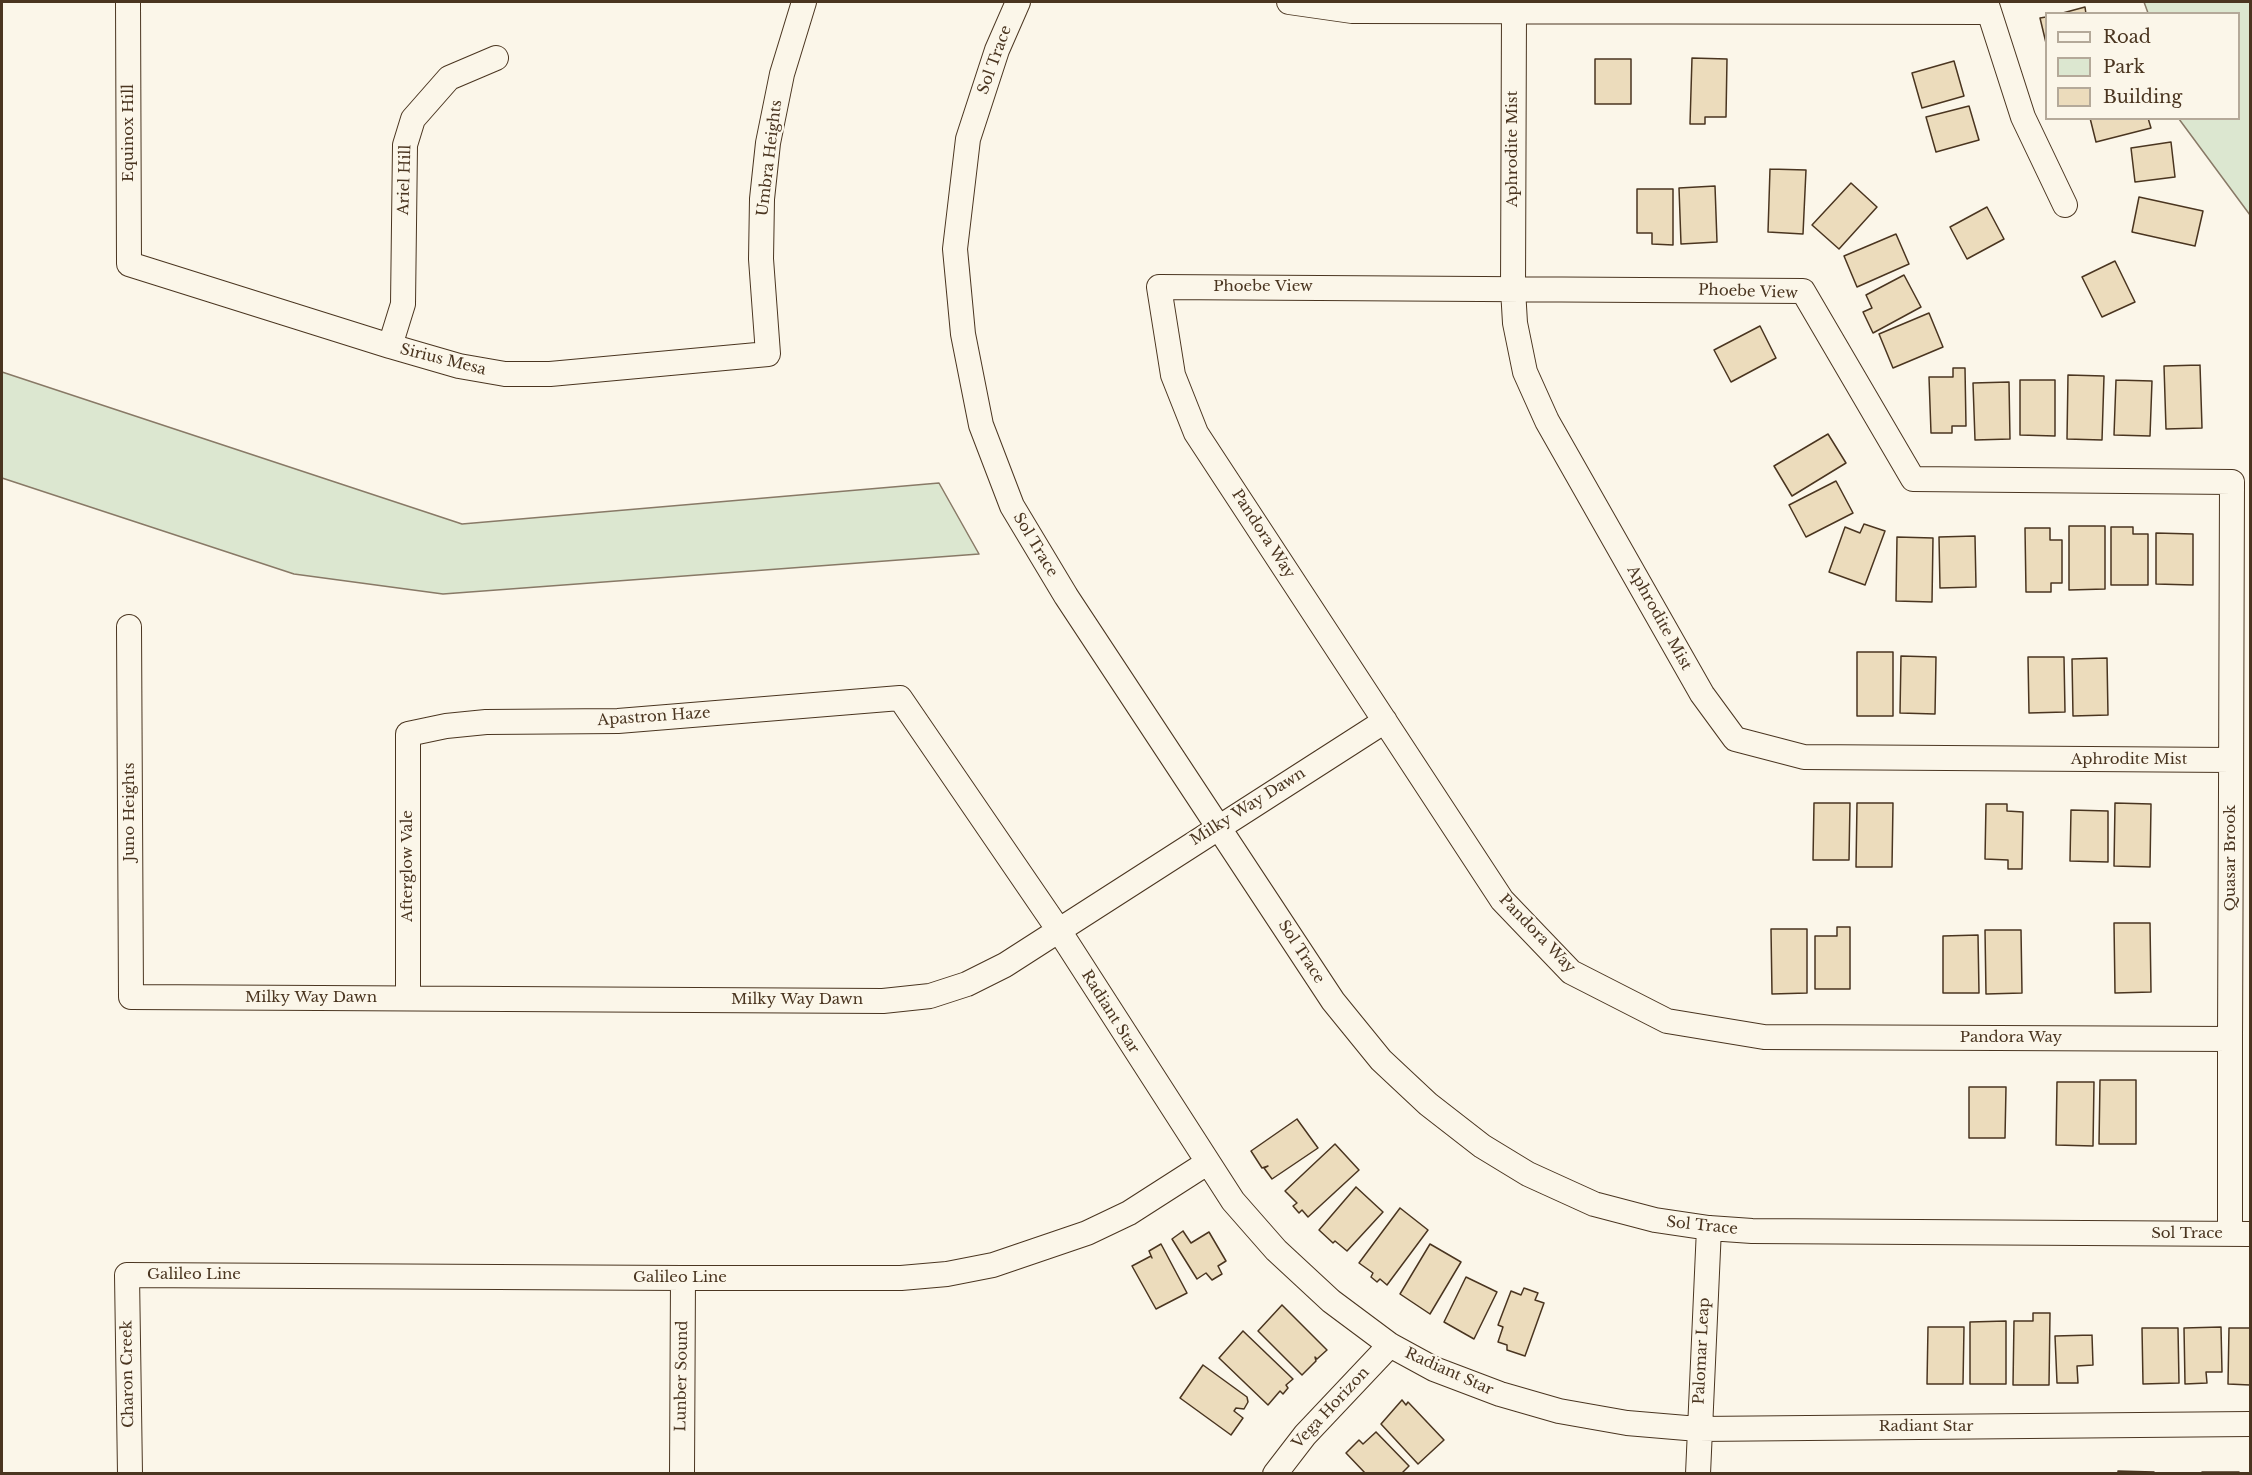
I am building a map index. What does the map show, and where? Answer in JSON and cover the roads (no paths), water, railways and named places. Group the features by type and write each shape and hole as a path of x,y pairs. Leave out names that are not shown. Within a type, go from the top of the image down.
{"street":[{"name":"Equinox Hill","path":"128,2 129,264"},
{"name":"Umbra Heights","path":"768,354 761,259 762,200 768,143 782,74 804,2"},
{"name":"Sol Trace","path":"1018,2 997,50 968,139 955,249 963,334 981,425 1012,506 1066,596 1333,1001 1381,1060 1428,1104 1482,1146 1528,1174 1594,1204 1655,1220 1709,1228 2240,1234"},
{"path":"1289,2 1352,11 1514,12 1986,7 2023,117 2065,205"},
{"name":"Aphrodite Mist","path":"1514,12 1513,289 1515,323 1525,372 1547,421 1702,694 1735,739 1804,757 2231,760"},
{"name":"Ariel Hill","path":"390,346 403,304 405,145 413,118 449,78 496,58"},
{"name":"Sirius Mesa","path":"129,264 390,346 459,366 505,374 550,374 768,354"},
{"name":"Phoebe View","path":"1159,287 1803,291 1913,479 2232,482"},
{"name":"Pandora Way","path":"1159,287 1173,375 1196,433 1502,900 1571,972 1667,1021 1764,1037 2230,1040"},
{"name":"Quasar Brook","path":"2232,482 2230,1040 2240,1234"},
{"name":"Juno Heights","path":"129,627 130,997"},
{"name":"Apastron Haze","path":"408,734 446,726 486,722 618,721 900,698"},
{"name":"Radiant Star","path":"900,698 1058,929 1233,1201 1276,1250 1331,1301 1390,1345 1445,1373 1500,1394 1559,1411 1627,1423 1698,1428 2250,1424"},
{"name":"Milky Way Dawn","path":"130,997 884,1000 930,996 967,984 1005,965 1219,825 1385,721"},
{"name":"Afterglow Vale","path":"408,734 408,998"},
{"name":"Galileo Line","path":"127,1275 902,1278 993,1265 1087,1233 1129,1214 1207,1163"},
{"name":"Palomar Leap","path":"1698,1473 1698,1428 1709,1228"},
{"name":"Charon Creek","path":"127,1275 130,1473"},
{"name":"Lunber Sound","path":"681,1473 683,1278"},
{"name":"Vega Horizon","path":"1275,1473 1305,1435 1390,1345"}]}
